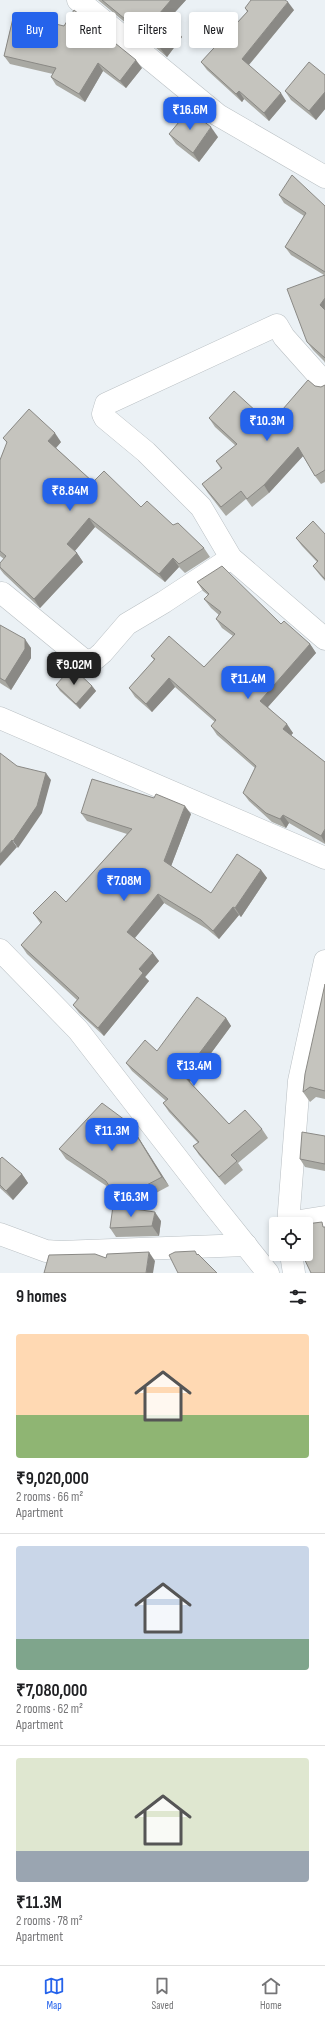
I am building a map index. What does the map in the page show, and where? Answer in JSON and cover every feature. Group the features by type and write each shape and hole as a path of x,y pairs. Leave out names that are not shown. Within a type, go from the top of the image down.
{"street":[{"path":"78,0 218,115 325,177"},
{"path":"325,383 284,337 277,325 106,404 103,409 105,418 146,452 201,506 231,558 325,639"},
{"path":"2,593 85,661 95,659 102,653 128,624 231,558"},
{"path":"0,718 325,858"},
{"path":"0,950 78,1030 268,1273"},
{"path":"288,1217 298,1082 325,961"},
{"path":"313,1219 325,1217"},
{"path":"0,1234 46,1251 60,1252 246,1245"},
{"path":"292,1261 294,1273"}],"building":[{"path":"102,0 171,0 161,12 124,12 124,18"},
{"path":"251,0 285,0 288,2 242,59 281,93 264,113 239,91 236,94 201,62 214,48 238,48 238,22 248,11 245,8"},
{"path":"12,22 12,48 58,48 58,25 64,26 66,23 66,48 116,48 116,44 136,60 120,81 98,63 79,94 51,77 56,68 4,56"},
{"path":"309,62 325,75 325,92 309,111 285,91"},
{"path":"189,110 211,127 193,153 169,134"},
{"path":"292,175 325,206 325,272 285,247 306,213 279,195"},
{"path":"325,275 325,298 320,305 325,310 325,358 307,342 287,289"},
{"path":"308,380 315,386 321,387 325,385 325,470 315,476 298,447 264,485 247,499 241,491 221,507 202,484 222,468 216,461 237,444 209,418 234,391 270,424"},
{"path":"29,409 55,433 48,441 93,482 104,471 141,507 147,501 173,525 178,523 204,548 179,564 173,558 159,574 89,518 67,544 77,553 34,599 0,567 0,563 6,556 0,551 0,460 7,442 3,438"},
{"path":"313,521 325,534 325,579 313,566 318,561 296,538"},
{"path":"222,566 281,624 284,621 310,644 260,701 287,724 283,729 325,762 325,829 321,836 283,815 280,819 266,813 243,793 256,766 211,726 216,720 169,678 146,704 129,688 155,659 151,656 169,636 204,667 235,634 216,619 221,612 204,599 209,594 197,582"},
{"path":"0,625 25,639 25,649 5,681 0,678"},
{"path":"72,667 92,686 76,704 56,685"},
{"path":"0,753 17,766 46,773 37,806 13,841 12,840 0,854"},
{"path":"92,779 154,798 156,794 185,806 164,861 211,893 237,854 261,870 235,908 233,907 213,931 201,920 158,894 127,932 153,953 139,969 143,973 98,1028 73,1005 79,998 21,945 42,922 33,913 55,891 66,902 132,829 81,813"},
{"path":"325,984 325,1091 310,1087 303,1092 305,1074"},
{"path":"197,997 226,1018 183,1075 229,1124 245,1110 262,1129 231,1155 237,1161 219,1177 193,1146 199,1142 163,1103 168,1099 126,1063 145,1040 157,1051"},
{"path":"102,1103 129,1123 162,1177 118,1200 106,1181 59,1149"},
{"path":"302,1132 325,1136 325,1164 300,1159"},
{"path":"2,1157 22,1174 6,1191 0,1185 0,1159"},
{"path":"113,1206 155,1212 152,1226 110,1228"},
{"path":"322,1222 323,1227 325,1227 325,1273 311,1273 305,1261 313,1261 313,1223"},
{"path":"195,1251 197,1255 198,1254 217,1273 178,1273 169,1255 175,1252"},
{"path":"149,1252 146,1273 44,1273 49,1255 95,1254 106,1258 107,1254"}]}
